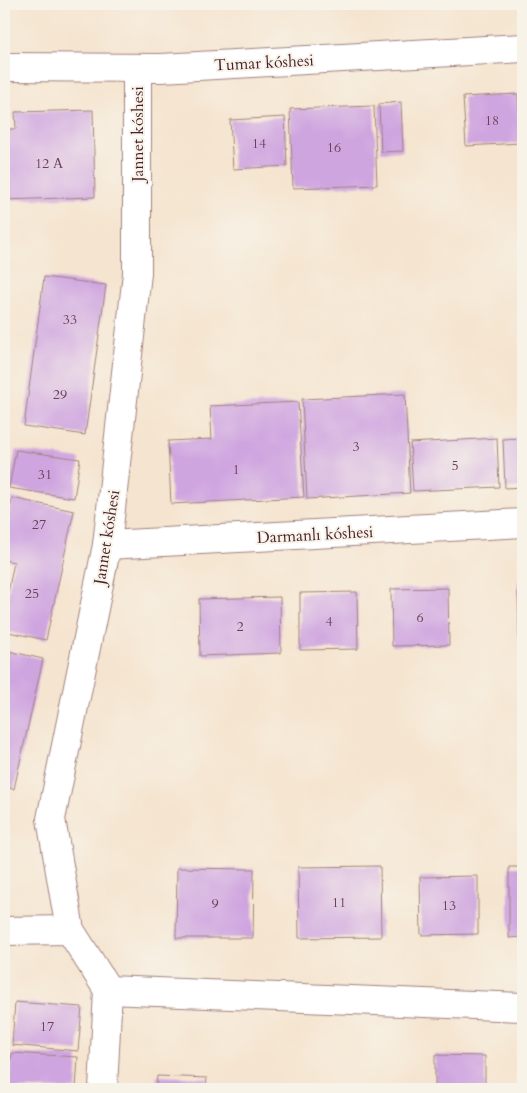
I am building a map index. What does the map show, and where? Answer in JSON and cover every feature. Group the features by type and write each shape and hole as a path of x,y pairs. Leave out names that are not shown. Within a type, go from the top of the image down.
{"street":[{"name":"Tumar kóshesi","path":"4,67 137,68 523,48"},
{"name":"Jannet kóshesi","path":"108,990 70,930 50,819 107,545 137,273 137,68"},
{"name":"Darmanlı kóshesi","path":"107,545 523,523"},
{"path":"4,931 70,930"},
{"path":"103,1089 108,990 523,1007"}],"building":[{"path":"518,94 521,143 466,146 463,97"},
{"path":"401,102 403,151 381,152 379,104"},
{"path":"374,106 377,185 293,188 290,109"},
{"path":"93,110 95,197 4,200 4,129 16,129 15,112"},
{"path":"285,117 287,166 233,169 230,120"},
{"path":"44,277 106,285 85,435 24,426"},
{"path":"405,394 410,493 307,499 302,399"},
{"path":"298,402 304,497 171,504 168,441 212,439 210,406"},
{"path":"497,438 499,487 413,491 410,443"},
{"path":"523,438 523,487 505,488 503,439"},
{"path":"16,450 80,459 74,498 9,488"},
{"path":"12,498 74,511 46,640 4,631 4,613 14,562 4,560 4,537"},
{"path":"518,583 523,583 523,641 519,641"},
{"path":"448,588 449,645 392,646 391,589"},
{"path":"357,592 358,649 300,650 300,593"},
{"path":"280,597 281,653 200,656 199,599"},
{"path":"4,650 43,659 14,789 4,787"},
{"path":"4,818 7,819 5,833 4,833"},
{"path":"380,866 381,937 299,938 298,867"},
{"path":"509,867 523,867 523,937 509,938"},
{"path":"177,868 254,869 253,938 176,938"},
{"path":"478,876 478,934 421,935 420,877"},
{"path":"15,1002 82,1007 78,1051 12,1045"},
{"path":"12,1053 78,1057 76,1089 9,1089"},
{"path":"435,1055 485,1056 485,1089 435,1089"},
{"path":"157,1076 207,1078 206,1089 156,1089"}]}
